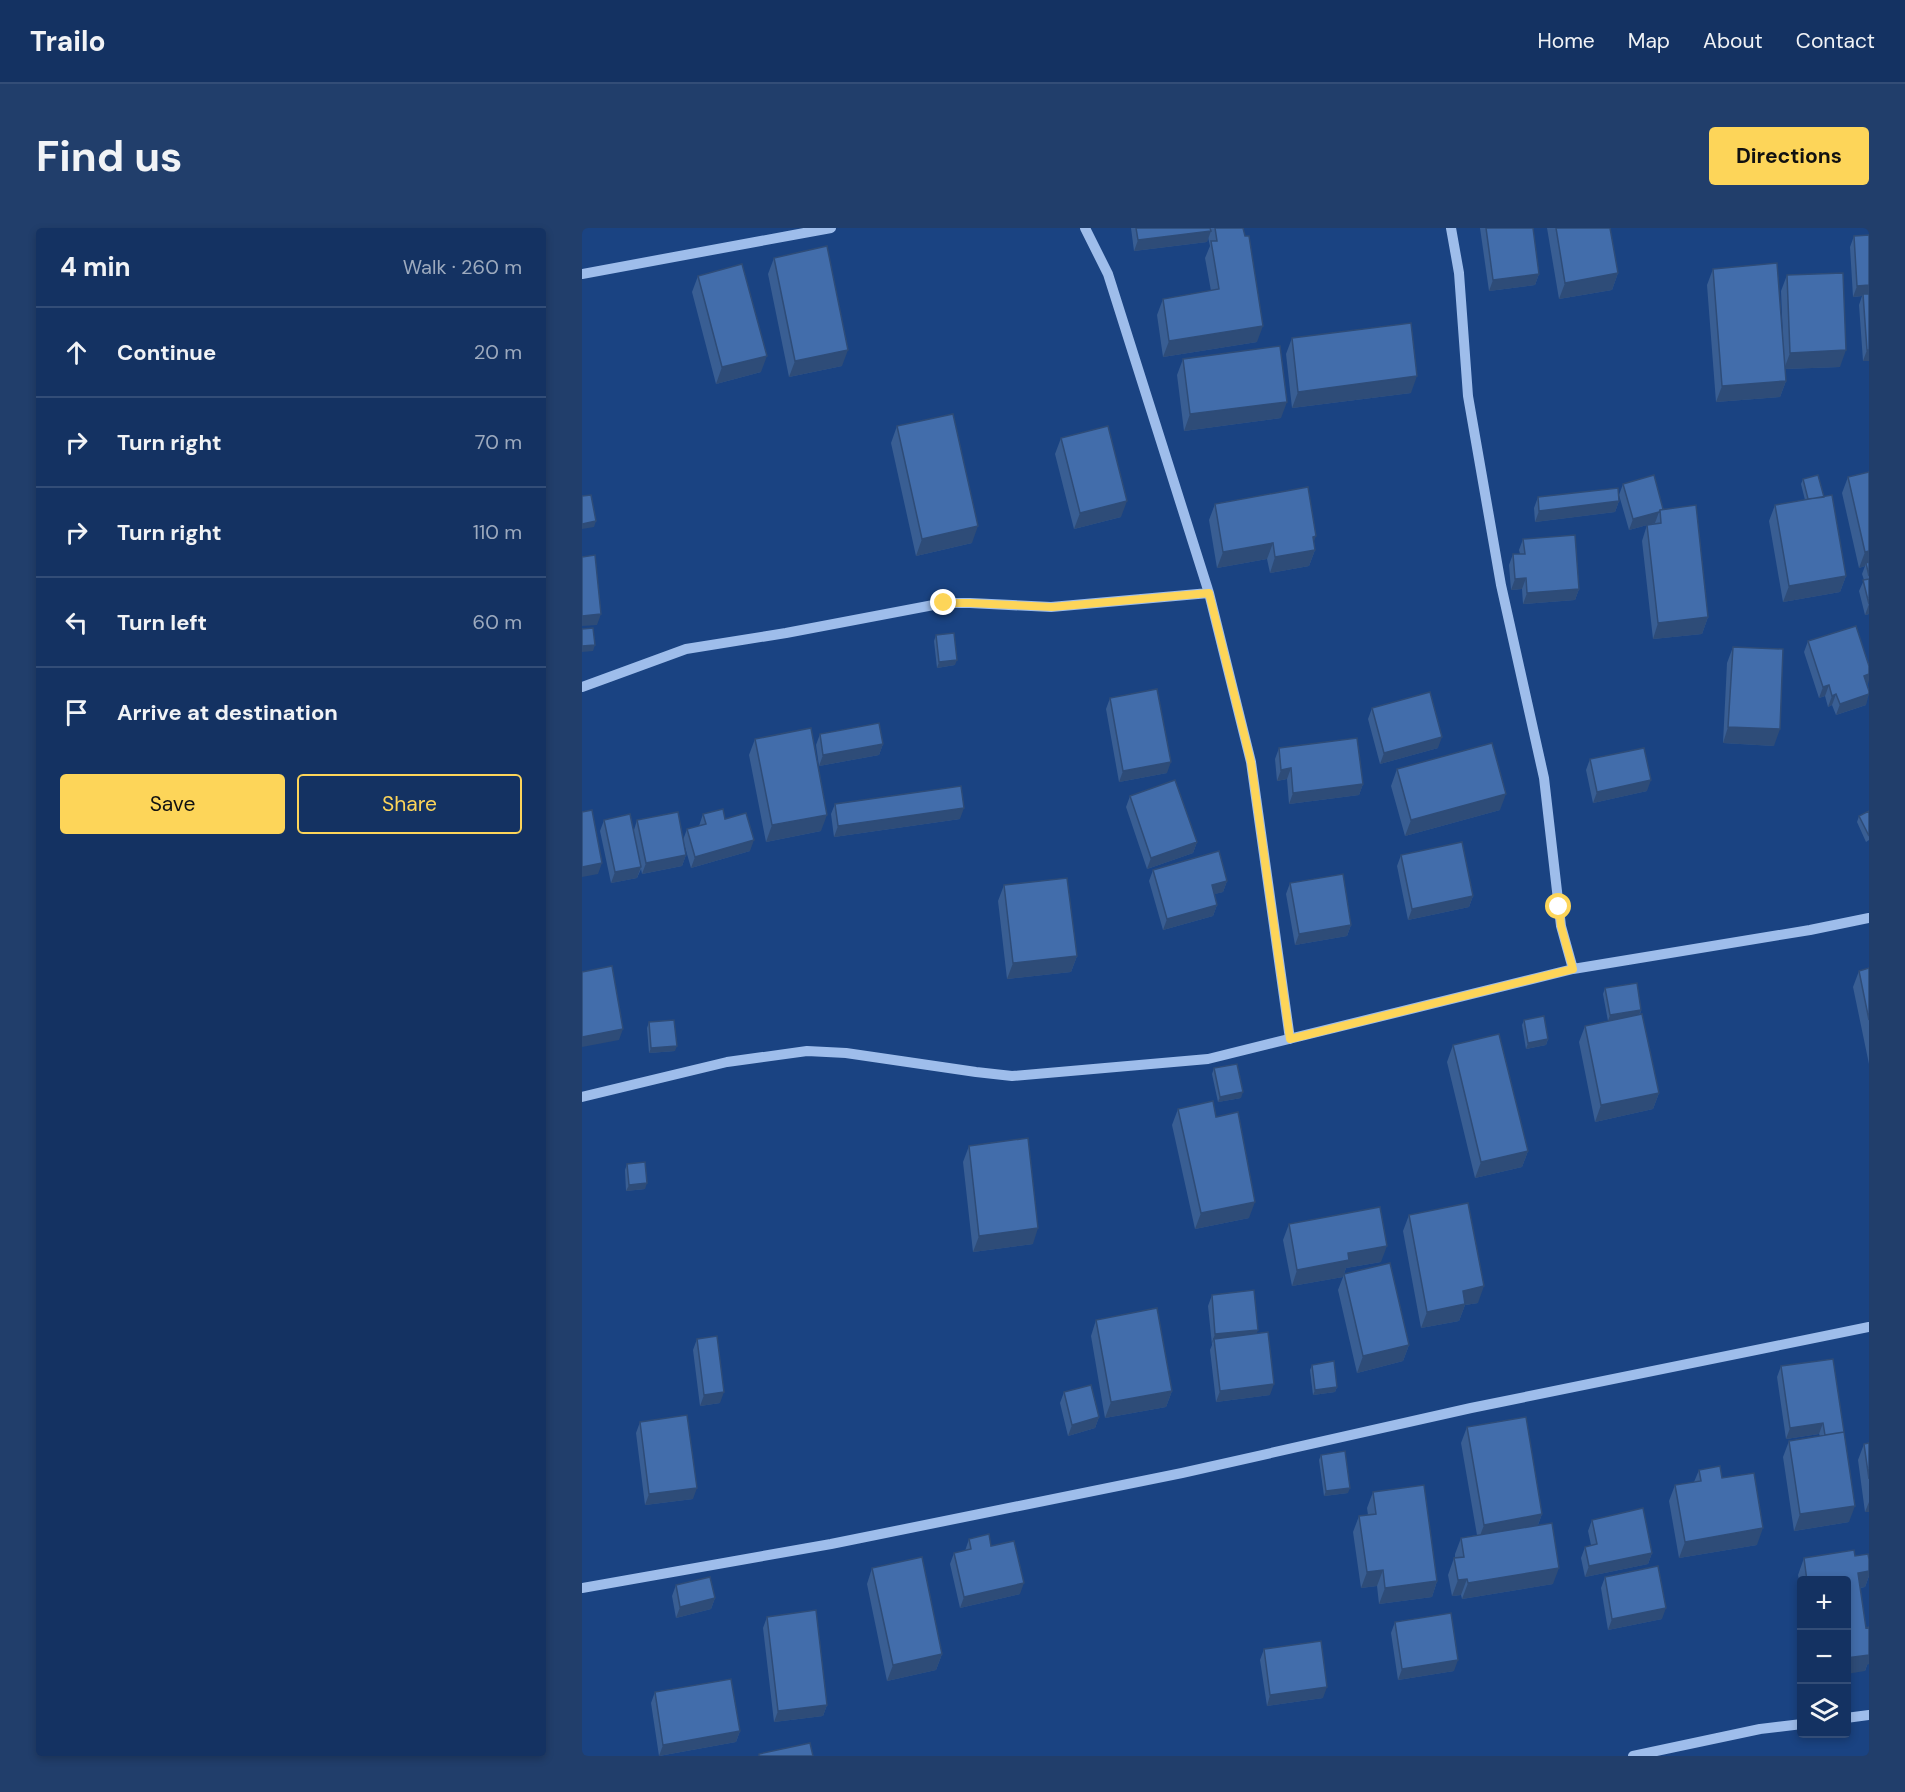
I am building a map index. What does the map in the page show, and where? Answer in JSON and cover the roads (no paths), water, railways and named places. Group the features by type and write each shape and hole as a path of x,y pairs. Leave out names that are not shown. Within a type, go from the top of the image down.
{"street":[{"path":"582,274 831,228"},
{"path":"1085,228 1108,274 1209,593 1251,762 1290,1039"},
{"path":"1451,228 1459,273 1468,396 1501,585 1544,778 1561,926 1573,969"},
{"path":"582,687 686,649 786,633 944,603 1052,607 1209,593"},
{"path":"582,1098 727,1062 807,1051 846,1053 1012,1076 1208,1059 1573,969 1810,930 1869,918"},
{"path":"582,1588 831,1544 1147,1480 1471,1408 1869,1327"},
{"path":"1851,1717 1869,1715"},
{"path":"1633,1756 1760,1729 1797,1725"}]}
